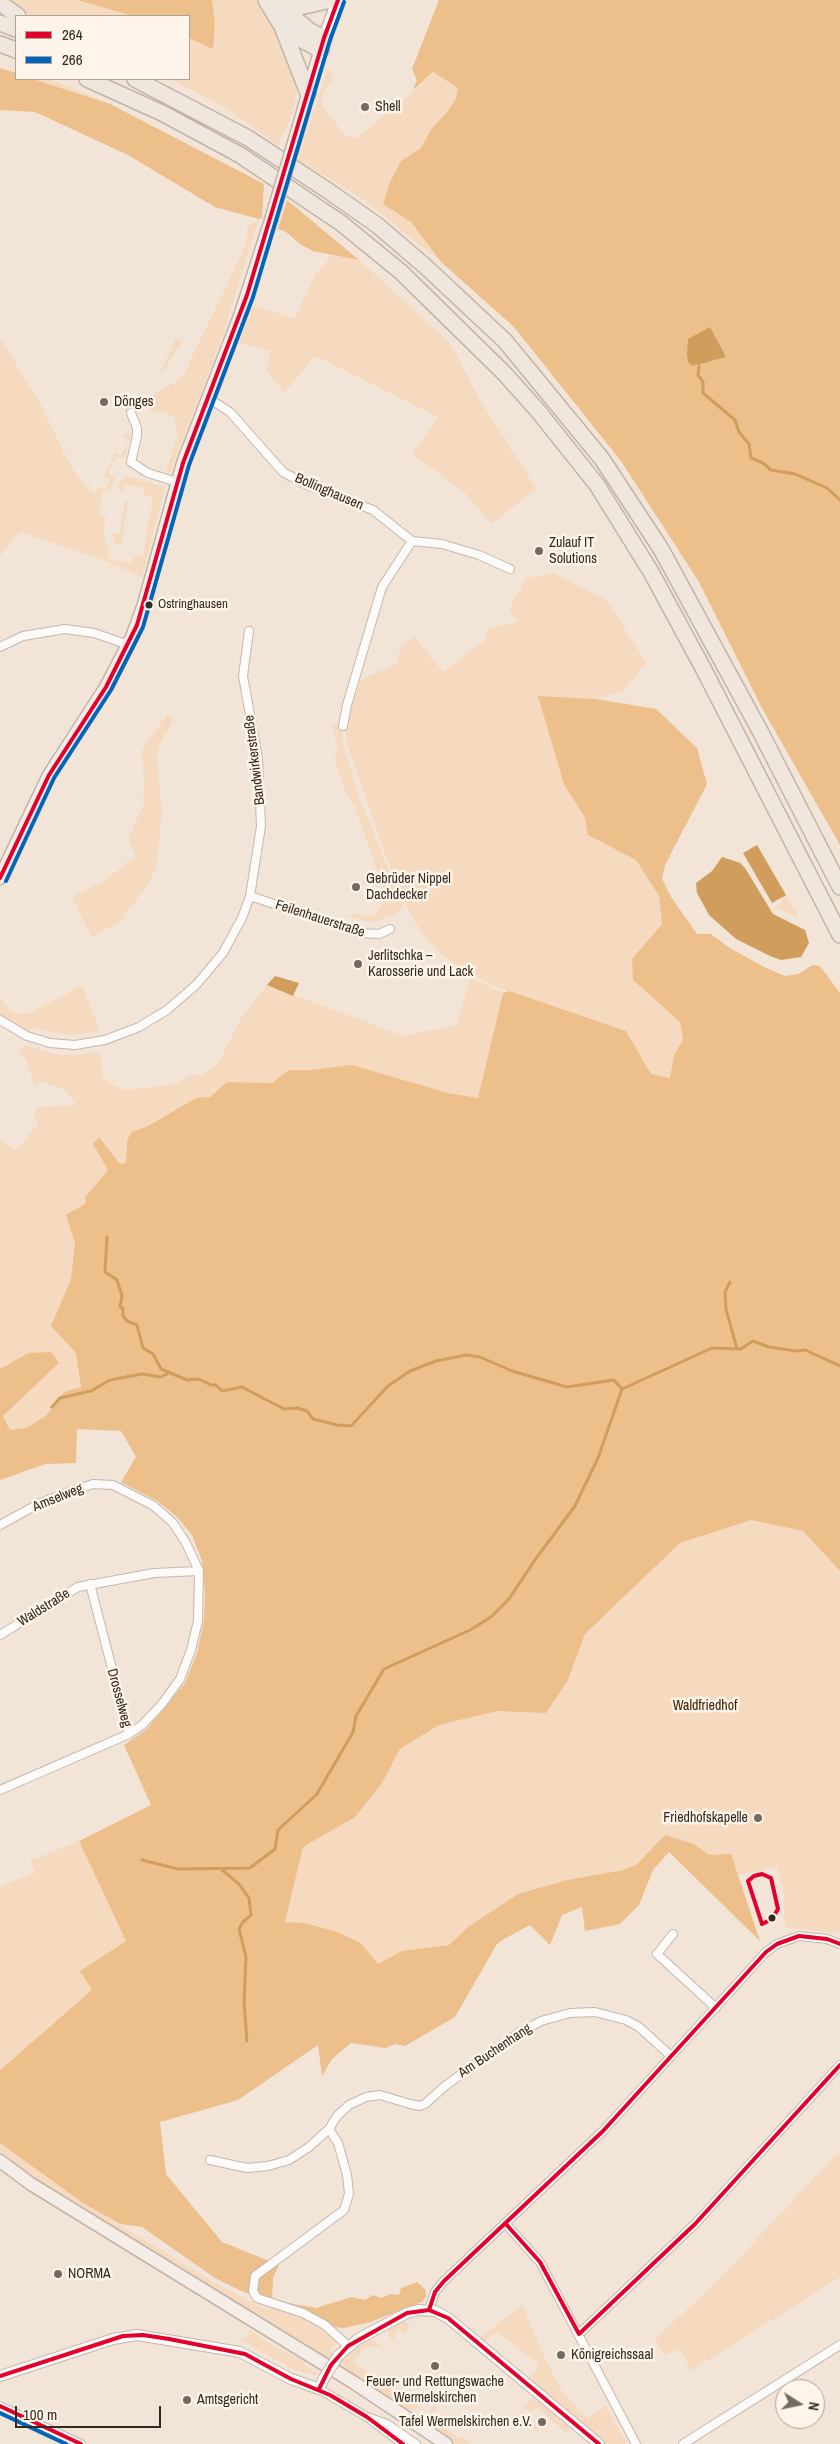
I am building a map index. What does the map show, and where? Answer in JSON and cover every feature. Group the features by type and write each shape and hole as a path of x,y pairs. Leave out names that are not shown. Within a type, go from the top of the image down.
{"highway":[{"path":"272,1 300,7 331,0"},
{"path":"272,1 308,93"},
{"path":"272,1 315,34 322,44"},
{"path":"0,3 17,15"},
{"path":"0,23 15,29"},
{"path":"280,23 302,40 322,44"},
{"path":"0,44 15,50"},
{"path":"90,80 162,113 232,150 330,214 401,272 505,374 538,410 597,485 651,572 704,670 840,935"},
{"path":"137,80 248,138 334,195 377,226 426,267 505,341 602,459 661,549 760,731 840,887"}],"main road":[{"path":"0,878 49,775 106,687 128,645 144,604 177,482 240,316 271,220 322,44 338,0"},
{"path":"0,2161 31,2184 361,2387 446,2444"}],"street":[{"name":"Bollinghausen","path":"208,398 230,412 283,472 305,484 373,510 412,541"},
{"path":"131,413 137,428 137,436 131,462 148,473 177,482"},
{"path":"344,726 347,704 382,587 412,541 442,544 479,555 510,569"},
{"path":"0,647 22,636 65,629 112,638 128,645"},
{"name":"Bandwirkerstraße","path":"0,1020 27,1036 43,1041 68,1045 104,1040 139,1027 183,997 214,966 233,935 250,896 259,846 262,806 258,759 243,676 249,631"},
{"name":"Feilenhauerstraße","path":"250,896 361,933 379,934 390,929"},
{"name":"Amselweg","path":"0,1525 40,1502 93,1484 113,1485 154,1506 173,1523 186,1543 198,1571 198,1621 191,1650 180,1679 155,1711 142,1725 129,1734"},
{"path":"90,1584 154,1572 198,1571"},
{"name":"Waldstraße","path":"0,1635 72,1590 90,1584"},
{"name":"Drosselweg","path":"0,1790 129,1734 90,1584"},
{"path":"674,1934 656,1954 716,2008"},
{"path":"430,2310 435,2292 444,2281 603,2131 716,2008 743,1975 766,1952 777,1944 799,1936 827,1939 840,1944"},
{"name":"Am Buchenhang","path":"210,2160 247,2168 289,2160 302,2152 329,2129 337,2116 349,2105 366,2097 380,2095 419,2106 425,2104 450,2082 517,2034 541,2021 570,2013 595,2012 626,2020 639,2027 671,2056"},
{"path":"579,2334 695,2224 840,2065"},
{"path":"329,2129 338,2143 347,2176 349,2194 344,2210 255,2276 252,2291 257,2298 303,2313 325,2326 348,2346"},
{"path":"505,2223 540,2262 636,2444"},
{"path":"319,2388 338,2356 348,2346 407,2313 430,2310 448,2318 599,2444"},
{"path":"0,2376 113,2339 137,2335 240,2352 291,2379 319,2388 367,2417 382,2430 404,2444"},
{"path":"683,2444 839,2347"},
{"path":"0,2406 81,2444"},
{"path":"367,2417 387,2424 416,2444"}],"green space":[{"path":"5,0 77,0 130,15 28,15"},
{"path":"212,0 258,0 286,53 297,79 297,92 291,119 277,145 232,112 173,80 190,80 190,38 213,48 215,22"},
{"path":"328,69 334,76 322,96 322,106 345,135 353,138 357,138 423,83 432,72 459,88 456,99 432,128 421,148 401,161 411,222 441,262 363,199 298,160"},
{"path":"36,80 51,80 110,104"},
{"path":"259,219 220,343 170,473 166,471 178,434 174,416 156,410 153,413 150,412 147,403 156,393 174,383 184,374 243,251 247,239 247,227"},
{"path":"332,255 359,260 451,344 481,402 536,488 492,524 464,492 412,454 439,417 315,356 285,392 266,371 270,351 239,343 253,305 294,319 315,275"},
{"path":"0,338 43,408 67,460 86,488 92,483 89,490 95,493 99,486 106,489 110,479 104,476 115,453 121,456 129,440 123,436 125,432 131,435 125,455 123,458 116,457 108,472 111,476 116,474 110,491 103,490 99,515 106,516 103,533 109,552 108,559 133,563 134,556 143,556 153,498 144,495 145,488 124,484 123,492 118,491 120,482 126,476 165,487 142,577 106,561 20,532 0,556"},
{"path":"176,338 182,342 164,370 156,373 162,368"},
{"path":"125,501 128,502 121,545 115,543 112,534 120,533"},
{"path":"553,573 607,600 646,663 623,691 596,699 539,696 564,784 585,818 588,835 636,860 659,896 662,924 632,959 633,980 680,1022 683,1040 674,1055 670,1078 651,1074 626,1031 491,985 453,963 437,950 423,935 406,904 387,859 348,746 345,726 357,681 396,664 403,645 415,637 443,672 485,640 488,629 518,621 509,610 526,578"},
{"path":"167,714 173,721 159,745 157,757 162,813 156,867 148,885 125,914 126,917 92,938 72,897 106,880 136,856 128,840 144,803 143,758 140,753"},
{"path":"332,723 341,727 344,747 359,797 403,906 397,914 376,921 369,922 343,914 370,916 375,914 387,898 355,807 347,795 334,758 338,753"},
{"path":"786,895 798,917 774,907 782,902 781,898"},
{"path":"470,978 503,993 479,1098 311,1070 289,1070 272,1083 227,1082 210,1097 196,1098 148,1126 131,1132 127,1141 126,1163 120,1164 99,1137 93,1144 108,1170 85,1196 86,1203 67,1215 75,1243 71,1279 51,1326 76,1353 81,1387 64,1392 46,1416 26,1428 9,1431 3,1416 58,1363 28,1353 2,1368 0,1367 0,1140 16,1150 39,1123 35,1118 37,1107 76,1105 66,1091 43,1082 39,1082 35,1087 26,1059 19,1053 24,1045 54,1054 71,1055 100,1052 103,1077 113,1085 125,1090 175,1084 194,1074 199,1076 219,1063 241,1018 267,985 404,1036 457,1025"},
{"path":"82,986 99,1028 98,1032 66,1035 32,1028 29,1032 0,1015 0,997 10,1010 19,1014 30,1013"},
{"name":"Waldfriedhof","path":"751,1520 803,1531 840,1571 840,1930 837,1933 785,1927 784,1895 777,1867 738,1875 731,1855 709,1855 694,1844 665,1835 637,1864 624,1870 567,1880 518,1894 468,1927 449,1945 402,1951 378,1965 361,1942 338,1932 306,1923 285,1922 303,1847 355,1817 382,1783 400,1749 439,1725 497,1711 546,1713 568,1680 585,1634 680,1543"},
{"path":"79,1841 126,1941 81,1970 92,1990 0,2070 0,1887 35,1872 30,1861"},
{"path":"0,2143 83,2203 224,2288 263,2308 280,2309 308,2320 333,2338 335,2342 331,2352 345,2360 362,2344 370,2340 376,2342 385,2350 367,2347 361,2351 353,2363 415,2403 423,2391 427,2393 416,2409 409,2411 45,2186 0,2151"},
{"path":"837,2153 840,2155 840,2277 691,2371 680,2349 664,2356 655,2340 729,2269"},
{"path":"522,2305 547,2363 563,2393 587,2418 606,2406 627,2444 605,2444 528,2379 538,2368 538,2364 500,2334 497,2332 485,2341 479,2338"},
{"path":"405,2321 409,2327 405,2333 398,2329 393,2336 397,2340 394,2341 389,2337 388,2330"},
{"path":"250,2330 271,2345 304,2361 305,2365 318,2373 316,2375 298,2371 254,2348 246,2341 236,2341 238,2336 238,2340 245,2339"},
{"path":"533,2397 570,2428 566,2433 537,2407 532,2413 526,2408 522,2413 539,2431 538,2433 518,2416"},
{"path":"433,2405 437,2408 432,2416 459,2439 463,2437 471,2444 456,2444 430,2425 427,2416"}],"shaded area":[{"path":"77,0 212,0 215,22 213,49 190,38 190,15 130,15"},
{"path":"439,0 840,0 840,845 762,708 699,582 621,461 514,327 441,262 411,222 383,204 390,182 401,161 421,148 432,128 456,99 458,88 433,72 413,90 417,80 412,69"},
{"path":"0,68 15,73 15,80 36,80 110,104 264,184 262,218 259,219 215,207 128,155 35,112 0,110"},
{"path":"287,200 359,260 313,251 300,244 286,232 278,229"},
{"path":"710,327 726,357 692,366 688,362 688,339"},
{"path":"538,696 596,699 656,709 697,748 707,784 665,865 662,879 671,897 697,934 711,934 728,947 764,967 785,976 798,974 813,965 820,966 840,993 840,1571 803,1531 751,1520 680,1543 585,1634 568,1680 546,1713 497,1711 439,1725 400,1749 382,1783 355,1817 303,1847 285,1922 305,1923 338,1932 361,1943 378,1964 402,1951 449,1945 468,1927 518,1894 567,1880 624,1870 637,1864 665,1835 694,1844 709,1855 731,1854 760,1941 669,1852 653,1870 639,1905 620,1924 585,1931 582,1907 562,1915 550,1945 530,1925 504,1939 497,1944 455,2017 405,2046 395,2044 385,2048 351,2043 332,2059 322,2076 318,2045 238,2100 160,2122 166,2174 222,2242 279,2265 273,2278 272,2300 316,2308 352,2297 365,2300 373,2295 381,2298 391,2294 399,2295 401,2288 417,2282 425,2289 426,2296 422,2302 370,2322 344,2328 334,2327 241,2291 215,2278 142,2227 120,2224 83,2203 0,2143 0,2070 92,1990 80,1971 126,1941 79,1841 151,1805 124,1745 147,1729 185,1683 197,1653 204,1620 205,1593 202,1561 192,1535 177,1517 159,1502 121,1482 136,1457 121,1431 77,1429 76,1463 45,1464 0,1480 0,1367 2,1368 28,1353 51,1352 59,1363 3,1416 10,1430 26,1428 46,1416 64,1392 81,1387 76,1353 51,1326 71,1279 75,1243 66,1215 86,1203 85,1197 108,1170 93,1144 99,1137 120,1164 126,1163 127,1141 131,1132 148,1126 196,1098 210,1097 227,1082 272,1083 289,1070 311,1070 352,1065 448,1093 478,1098 503,993 509,991 626,1031 651,1074 670,1078 674,1055 683,1040 680,1022 633,980 632,959 662,924 659,896 636,860 588,835 585,818 564,784"},
{"path":"757,845 786,895 772,903 743,853"},
{"path":"722,857 740,863 745,868 773,914 805,930 809,943 801,957 781,960 770,956 736,939 709,915 697,893 696,883 712,871"},
{"path":"275,976 299,983 293,996 267,985"}],"waterway":[{"path":"699,366 698,375 703,382 703,393 735,420 739,432 749,444 751,458 763,463 771,470 795,474 827,488 840,500"},
{"path":"107,1237 105,1272 117,1280 122,1296 120,1307 123,1308 123,1316 127,1321 137,1325 143,1348 153,1354 161,1369 187,1380 199,1379 211,1385 216,1385 222,1391 242,1387 284,1409 297,1408 307,1411 313,1419 337,1425 351,1426 388,1386 410,1371 436,1361 466,1355 480,1357 512,1371 567,1387 614,1380 622,1389"},
{"path":"730,1282 725,1292 726,1309 737,1349"},
{"path":"622,1389 712,1348 741,1349 753,1341 769,1347 796,1351 805,1350 840,1366"},
{"path":"52,1407 60,1398 91,1391 110,1380 142,1374 161,1377 167,1374"},
{"path":"142,1860 178,1869 250,1868 275,1849 278,1830 317,1794 353,1732 356,1716 384,1669 470,1630 491,1617 509,1599 575,1506 598,1458 622,1389"},
{"path":"221,1869 239,1884 249,1898 251,1915 243,1922 239,1929 246,1957 244,2002 247,2041"}],"transit line":[{"name":"264","path":"0,878 49,775 106,687 137,625 183,463 247,295 324,38 338,0"},
{"name":"266","path":"6,881 54,778 111,690 143,627 189,465 253,297 330,40 344,2"},
{"name":"264","path":"762,1874 771,1878 778,1909 772,1919 762,1924 748,1881 754,1876 762,1874"},
{"name":"264","path":"429,2310 435,2292 444,2281 603,2131 766,1952 777,1944 799,1936 827,1939 840,1944"},
{"name":"264","path":"505,2223 540,2262 579,2334 695,2224 840,2065"},
{"name":"264","path":"319,2389 331,2365 348,2346 407,2313 429,2310 448,2318 599,2444"},
{"name":"264","path":"0,2376 123,2336 143,2335 169,2339 245,2354 291,2379 330,2395 367,2417 403,2444"},
{"name":"264","path":"0,2406 81,2444"},
{"name":"266","path":"0,2413 66,2444"}],"place":[{"name":"Shell","path":"365,107"},
{"name":"Dönges","path":"104,402"},
{"name":"Zulauf IT Solutions","path":"539,551"},
{"name":"Ostringhausen","path":"149,605"},
{"name":"Gebrüder Nippel Dachdecker","path":"356,887"},
{"name":"Jerlitschka – Karosserie und Lack","path":"358,964"},
{"name":"Friedhofskapelle","path":"758,1818"},
{"name":"NORMA","path":"58,2274"},
{"name":"Königreichssaal","path":"561,2355"},
{"name":"Feuer- und Rettungswache Wermelskirchen","path":"435,2366"},
{"name":"Amtsgericht","path":"187,2400"},
{"name":"Tafel Wermelskirchen e.V.","path":"542,2422"}]}
